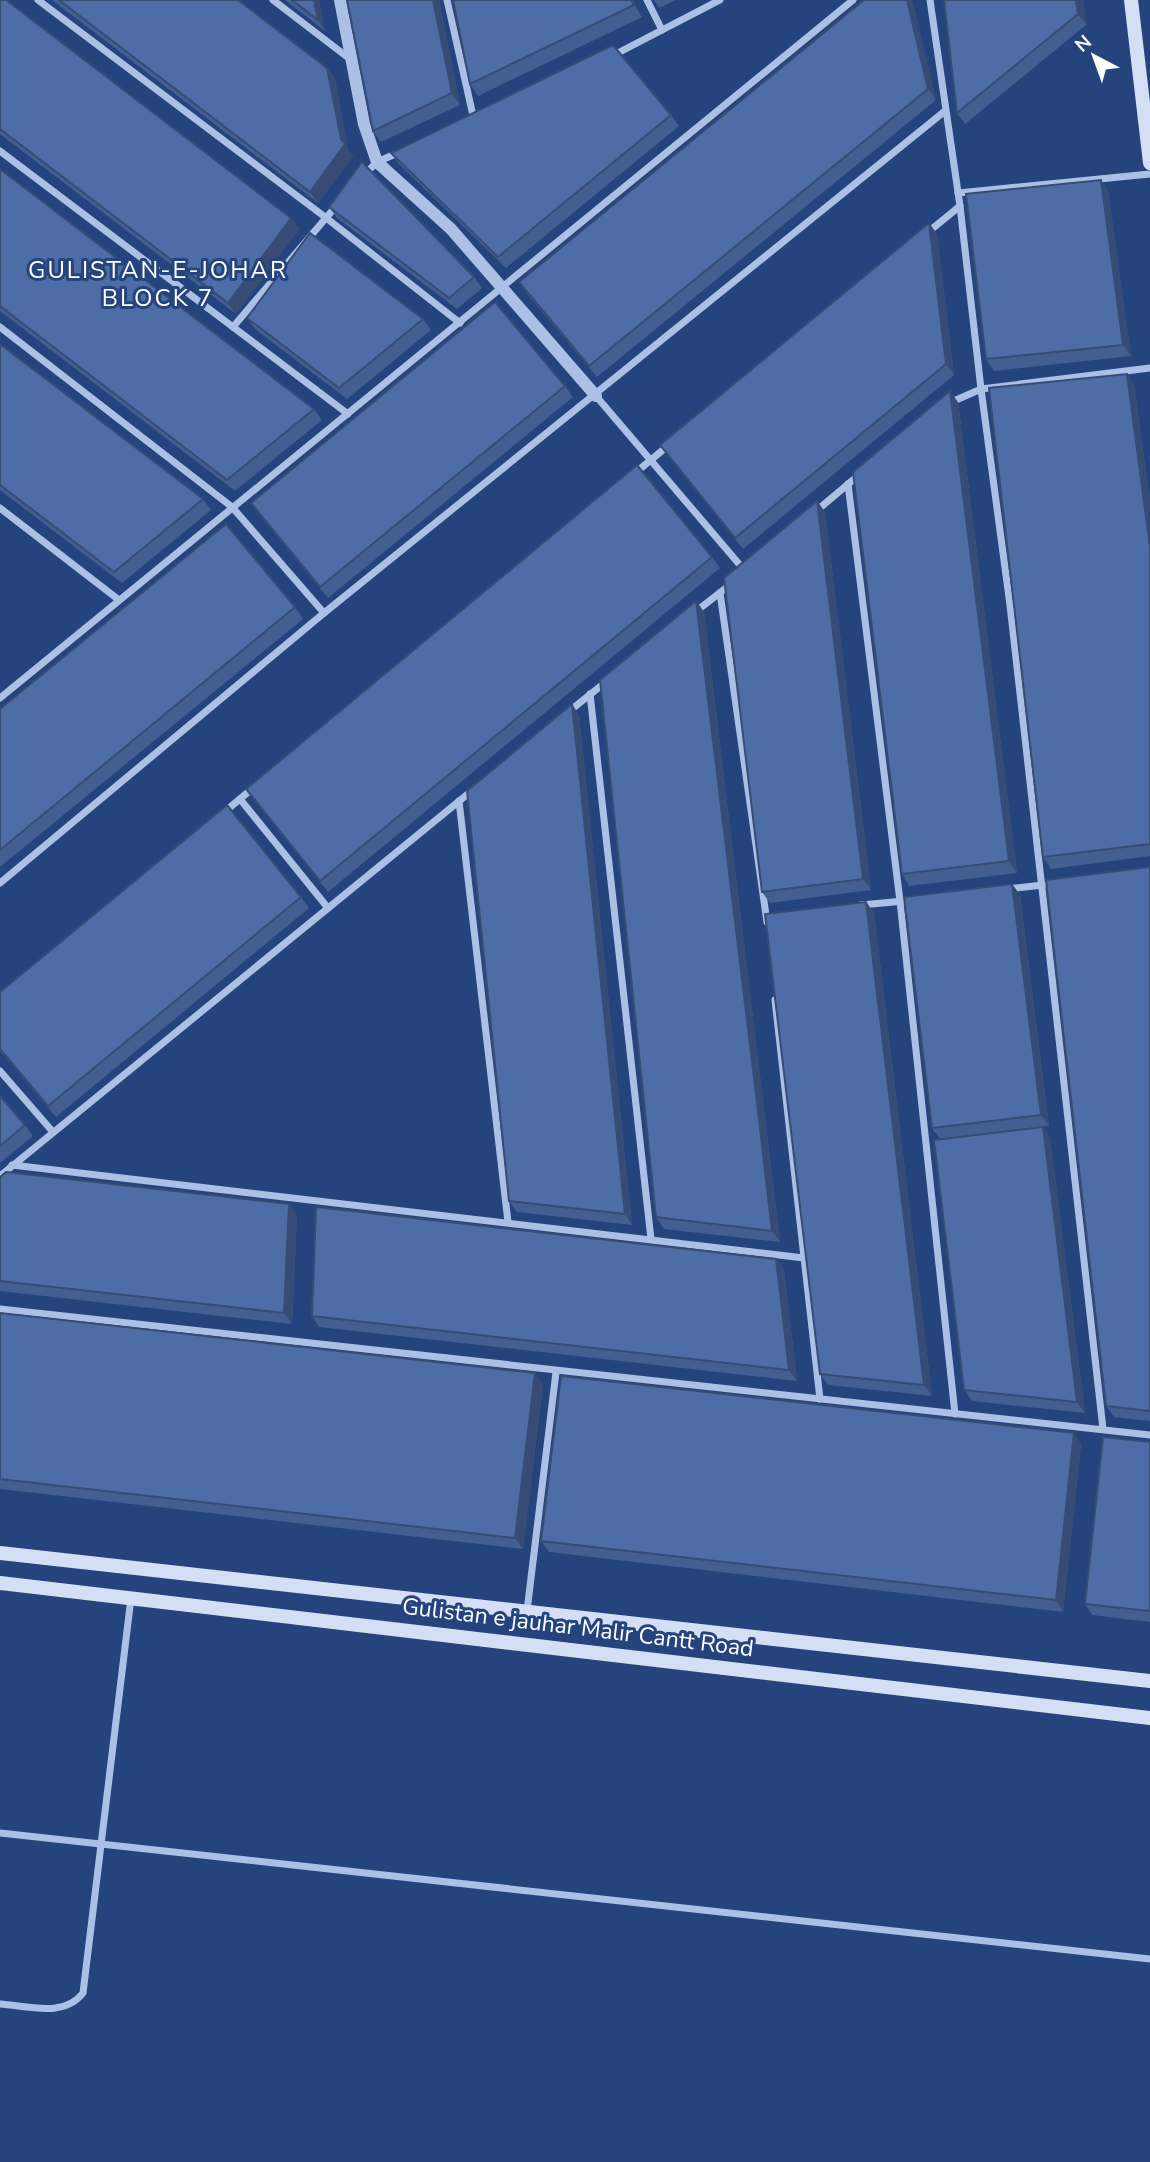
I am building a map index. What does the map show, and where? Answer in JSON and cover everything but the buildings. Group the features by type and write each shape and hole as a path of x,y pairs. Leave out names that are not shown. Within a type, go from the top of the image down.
{"main road":[{"path":"1131,0 1150,163"},
{"name":"Gulistan e jauhar Malir Cantt Road","path":"0,1553 1150,1681"},
{"name":"Gulistan e jauhar Malir Cantt Road","path":"0,1583 1150,1718"}],"street":[{"path":"38,0 326,216 460,323"},
{"path":"273,0 352,61"},
{"path":"340,0 365,124 377,162 451,229 651,459 745,572"},
{"path":"447,0 474,120"},
{"path":"647,0 662,30"},
{"path":"603,60 720,0"},
{"path":"0,698 853,0"},
{"path":"930,0 960,206 1010,605 1103,1429"},
{"path":"0,883 324,613 596,396 945,111"},
{"path":"464,125 486,115"},
{"path":"360,180 377,162 410,148"},
{"path":"0,151 348,414"},
{"path":"958,193 1150,174"},
{"path":"233,327 343,198"},
{"path":"918,241 960,206"},
{"path":"0,327 232,507 324,613"},
{"path":"934,410 981,389 1150,368"},
{"path":"630,477 672,442"},
{"path":"807,519 867,467"},
{"path":"848,484 900,901 955,1414"},
{"path":"0,508 119,600"},
{"path":"687,618 756,563"},
{"path":"720,593 767,930"},
{"path":"560,719 612,677"},
{"path":"590,694 651,1239"},
{"path":"219,817 261,782"},
{"path":"0,1176 480,784"},
{"path":"240,799 328,908"},
{"path":"459,801 509,1222"},
{"path":"1002,889 1054,883"},
{"path":"846,907 913,900"},
{"path":"766,916 779,914"},
{"path":"774,984 820,1399"},
{"path":"0,1071 52,1132"},
{"path":"12,1165 804,1258"},
{"path":"0,1309 1150,1435"},
{"path":"527,1611 556,1372"},
{"path":"0,2004 63,2009 75,2004 82,1993 131,1597"},
{"path":"0,1833 102,1842 1150,1959"}],"district":[{"name":"GULISTAN-E-JOHAR BLOCK 7","path":"158,284"}]}
